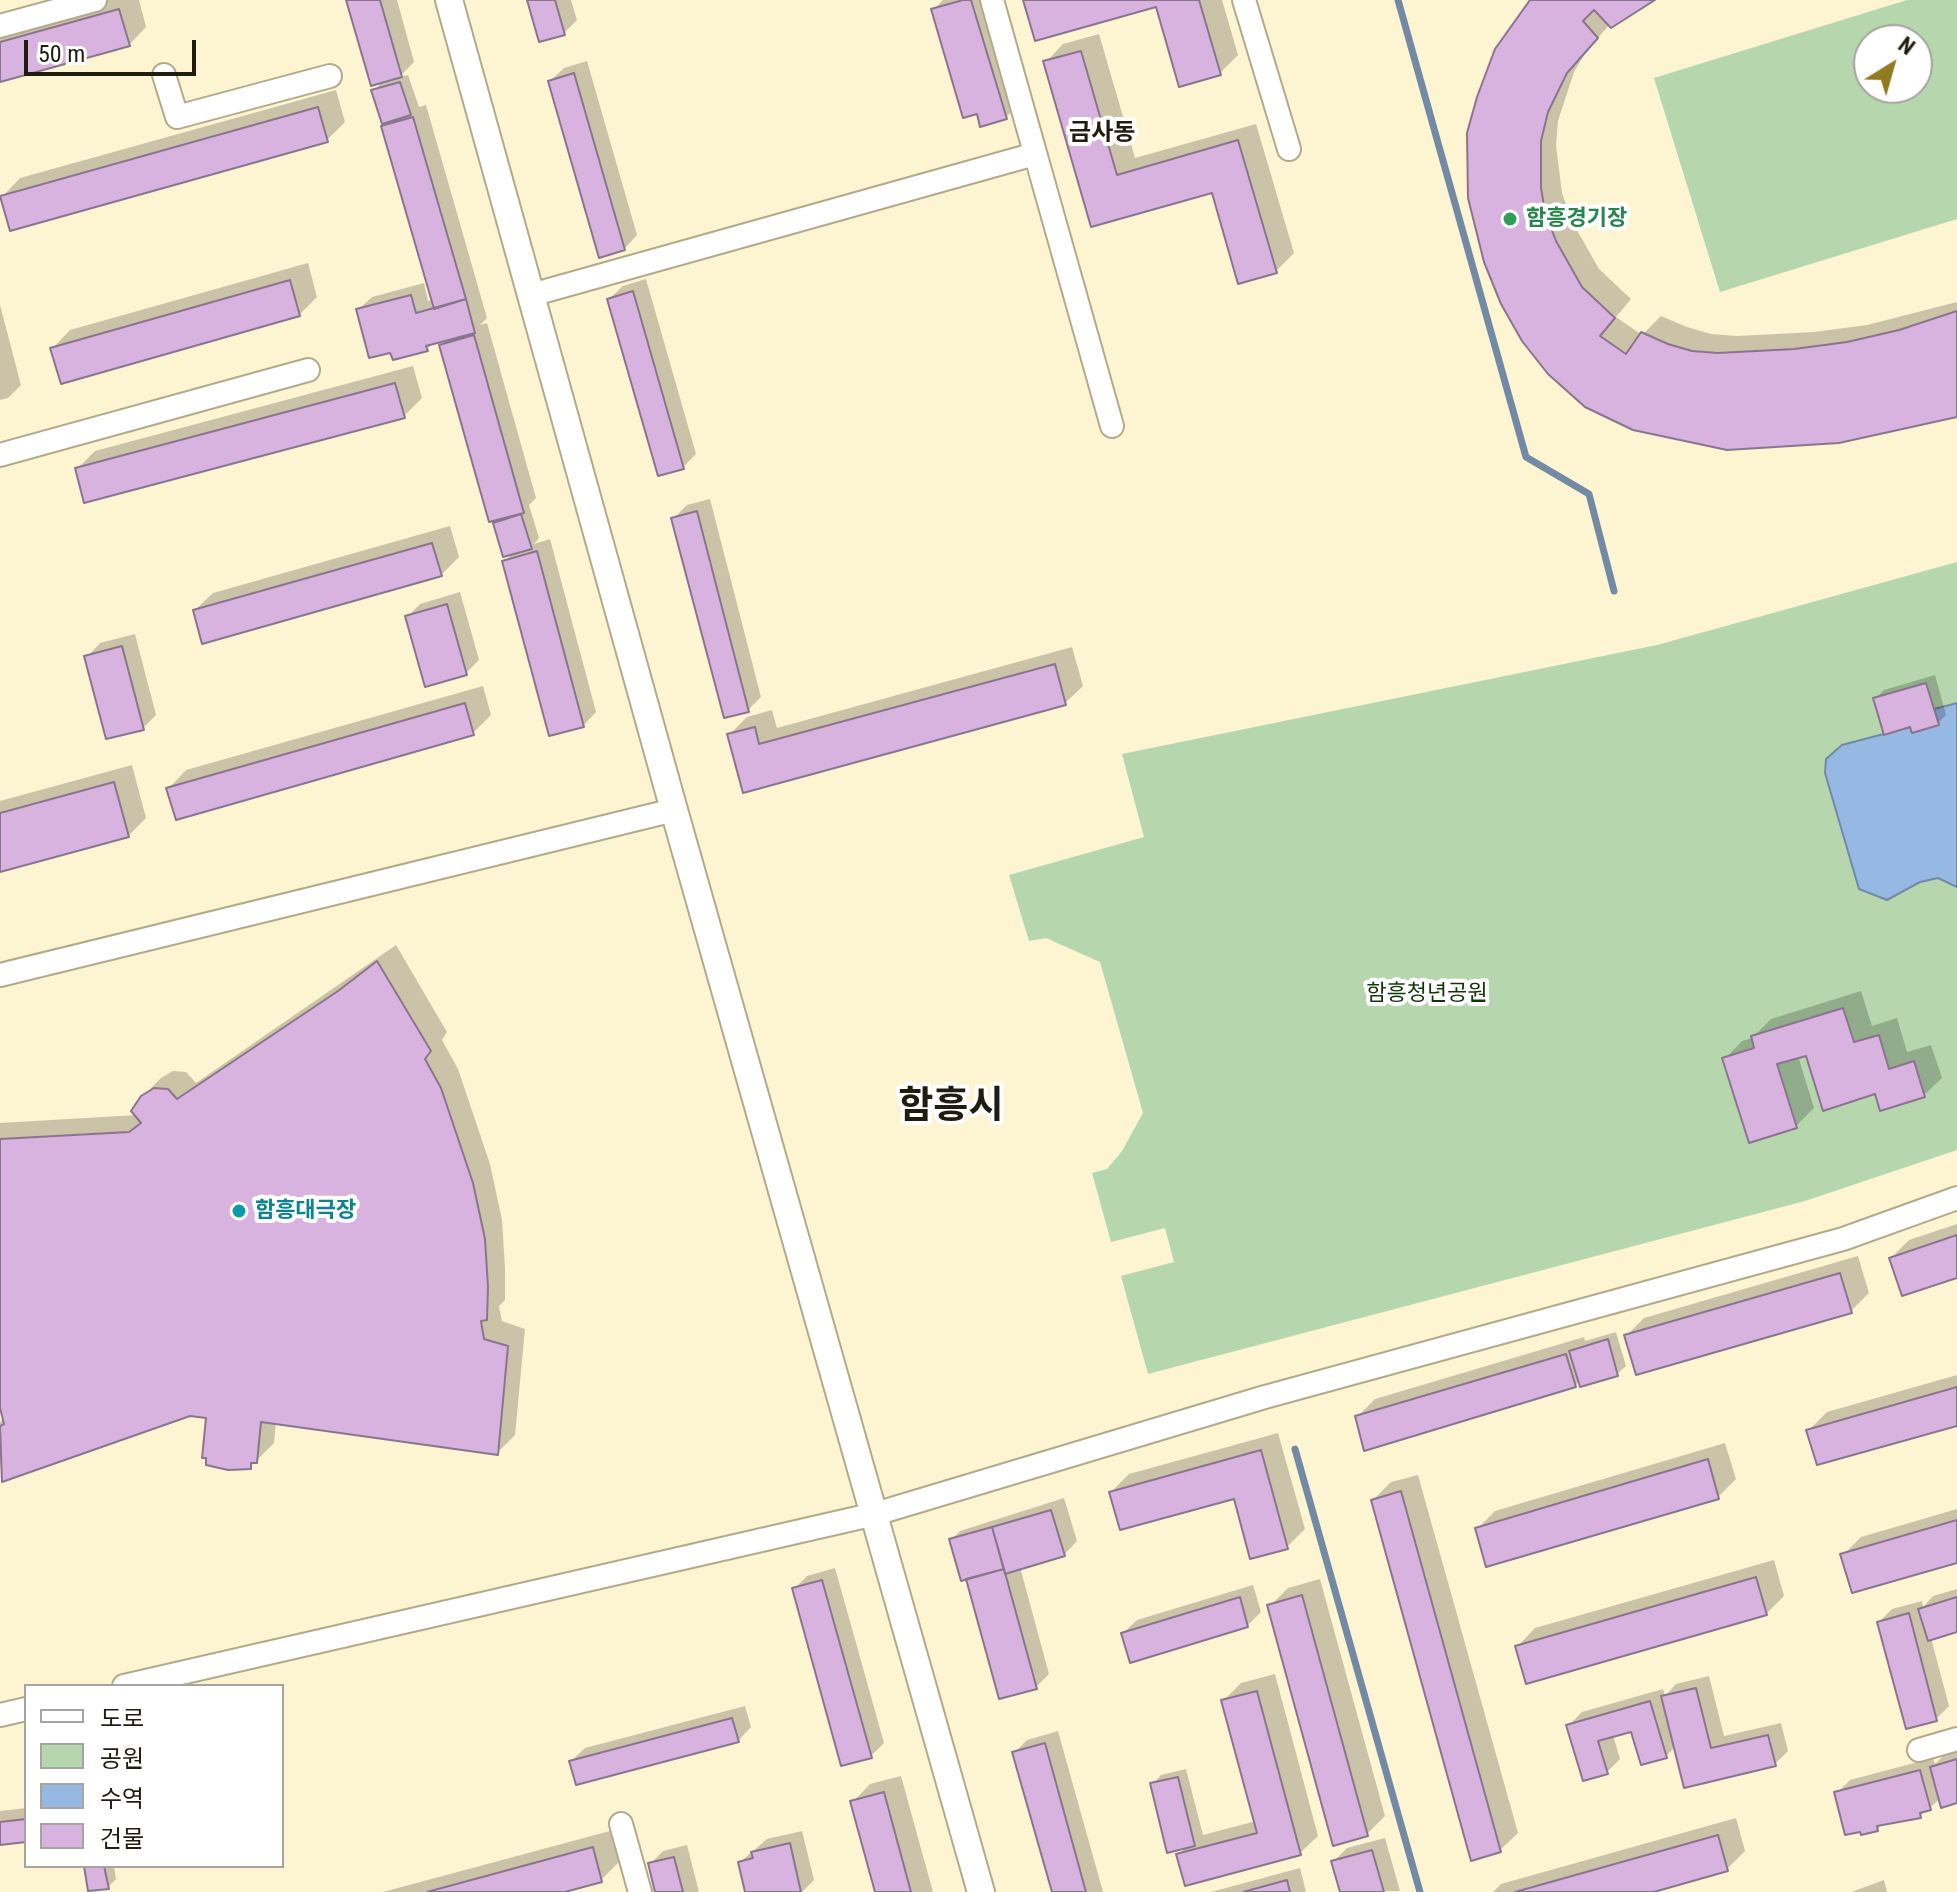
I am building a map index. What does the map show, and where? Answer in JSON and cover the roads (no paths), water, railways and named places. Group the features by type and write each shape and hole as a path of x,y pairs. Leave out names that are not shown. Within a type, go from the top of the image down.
{"street":[{"path":"0,26 95,0"},
{"path":"449,0 674,810 981,1892"},
{"path":"992,0 1112,426"},
{"path":"1244,0 1289,149"},
{"path":"164,75 177,117 330,76"},
{"path":"531,295 1035,154"},
{"path":"0,455 308,370"},
{"path":"0,975 674,810"},
{"path":"133,1684 875,1514 1265,1397 1843,1239 1957,1198"},
{"path":"0,1715 24,1709"},
{"path":"1919,1750 1957,1739"},
{"path":"621,1824 640,1892"}],"water":[{"path":"1957,703 1957,887 1938,878 1920,882 1887,900 1859,889 1825,773 1826,759 1842,745 1910,727 1912,733 1939,724 1934,709"}],"waterway":[{"path":"1398,0 1526,457 1589,494 1614,591"},
{"path":"1295,1449 1420,1892"}],"place":[{"name":"함흥경기장","path":"1510,219"},
{"name":"함흥대극장","path":"239,1211"}],"district":[{"name":"금사동","path":"1102,134"},
{"name":"함흥시","path":"951,1108"}],"park label":[{"name":"함흥청년공원","path":"1427,994"}]}
